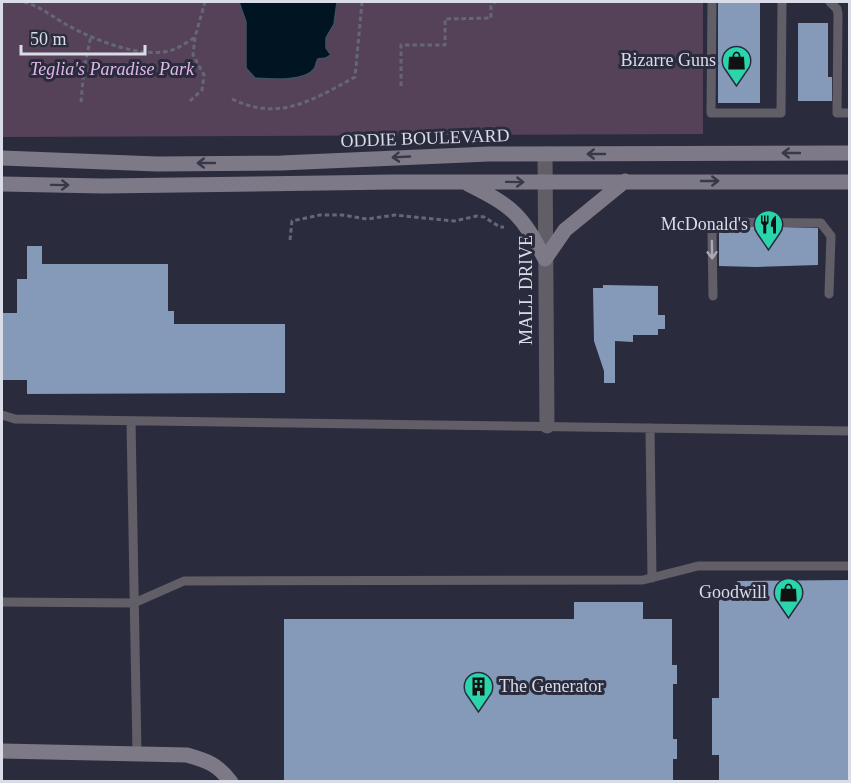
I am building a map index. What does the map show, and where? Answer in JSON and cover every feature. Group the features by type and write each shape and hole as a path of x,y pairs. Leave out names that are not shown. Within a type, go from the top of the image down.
{"main road":[{"name":"ODDIE BOULEVARD","path":"2,158 147,164 281,163 467,154 849,153"},
{"path":"463,182 502,201 514,211 528,227 545,259 565,230 625,181"},
{"path":"2,184 849,182"},
{"path":"2,751 187,755 220,767 231,782"}],"street":[{"name":"MALL DRIVE","path":"545,154 547,426"}],"lane":[{"path":"712,2 711,113 781,113 782,2"},
{"path":"830,2 837,9 838,14 837,113 849,113"},
{"path":"713,296 712,232 723,222 821,223 831,236 829,294"},
{"path":"2,415 15,419 849,430"},
{"path":"131,421 137,753"},
{"path":"650,428 652,578"},
{"path":"2,602 134,603 184,581 643,580 698,566 849,566"}],"path":[{"path":"24,2 33,4 70,27 116,48 152,52 173,50 195,37"},
{"path":"190,101 202,90 204,75 194,55 195,37 205,2"},
{"path":"232,99 246,106 278,109 302,105 355,77 362,2"},
{"path":"402,86 401,45 445,45 445,19 491,18 491,6 495,2"},
{"path":"81,102 84,68 91,36"},
{"path":"290,240 292,221 320,215 342,215 367,219 395,215 444,221 477,216 504,227"}],"green space":[{"name":"Teglia's Paradise Park","path":"2,2 703,2 703,134 2,137"}],"water":[{"path":"239,2 337,2 334,24 326,38 326,48 331,55 318,59 314,69 303,76 286,79 255,78 246,68 246,22"}],"building":[{"path":"718,2 760,2 760,103 718,103"},
{"path":"798,23 828,23 828,77 832,77 832,101 798,101"},
{"name":"McDonald's","path":"741,226 818,228 818,265 719,266 719,231 741,230"},
{"path":"27,246 42,246 42,264 168,264 168,311 174,311 174,324 285,324 285,393 27,394 27,380 2,380 2,313 17,313 17,279 27,279"},
{"path":"603,285 658,286 658,315 665,315 665,329 658,329 658,335 633,335 633,342 615,341 615,383 604,383 604,371 594,341 593,288 603,288"},
{"path":"850,580 850,782 719,782 719,755 712,755 712,698 719,698 719,589 737,590 737,581"},
{"name":"The Generator","path":"574,602 643,602 643,619 672,619 672,665 677,665 677,684 673,684 673,739 677,739 677,759 673,759 673,782 284,782 284,619 574,619"}],"place":[{"name":"Bizarre Guns","path":"737,86"},
{"name":"McDonald's","path":"769,250"},
{"name":"Goodwill","path":"788,618"},
{"name":"The Generator","path":"478,712"}]}
